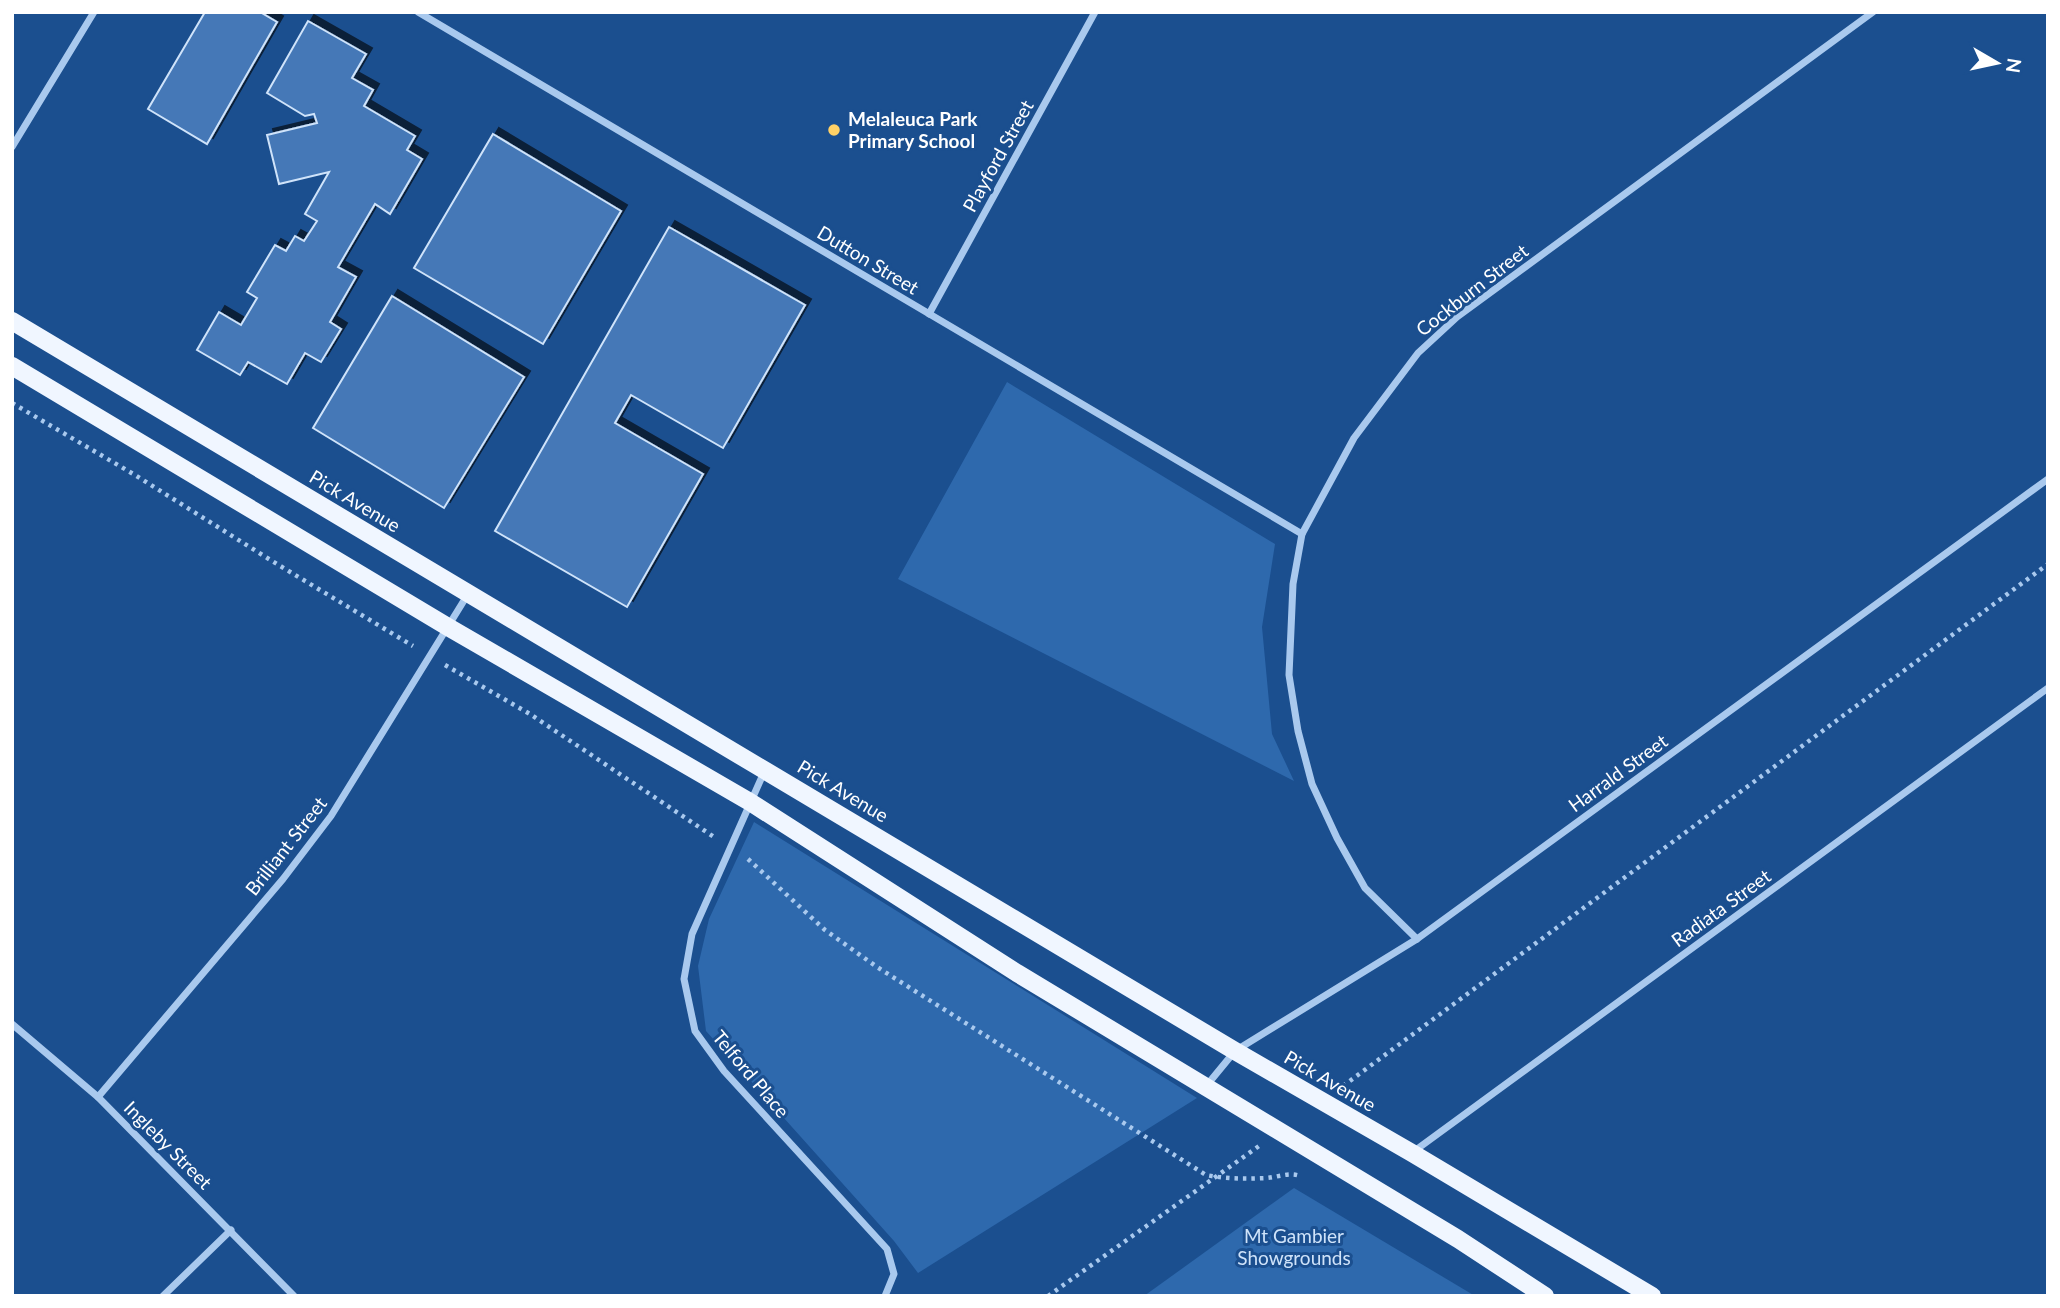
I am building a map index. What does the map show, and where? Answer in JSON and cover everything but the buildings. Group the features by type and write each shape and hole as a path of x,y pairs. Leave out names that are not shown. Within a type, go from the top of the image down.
{"main road":[{"name":"Pick Avenue","path":"12,321 1652,1296"},
{"path":"12,366 448,627 750,802 1017,973 1458,1239 1545,1296"}],"street":[{"path":"12,147 93,12"},
{"name":"Dutton Street","path":"418,12 1302,534"},
{"name":"Playford Street","path":"929,314 1095,12"},
{"name":"Cockburn Street","path":"1417,939 1365,888 1337,838 1312,784 1298,731 1289,676 1293,584 1302,534 1354,438 1418,353 1448,326 1873,12"},
{"name":"Harrald Street","path":"1206,1087 1236,1051 1417,939 2048,479"},
{"name":"Brilliant Street","path":"98,1097 283,879 331,816 468,593"},
{"name":"Radiata Street","path":"1412,1153 2048,688"},
{"name":"Telford Place","path":"765,769 692,934 684,979 695,1031 723,1071 887,1249 894,1274 885,1296"},
{"name":"Ingleby Street","path":"12,1024 98,1097 294,1296"},
{"path":"163,1296 231,1230"}],"path":[{"path":"12,403 530,714 753,863 825,930 877,967 1206,1175 1230,1179 1270,1178 1293,1174 1310,1179"},
{"path":"1323,1101 2048,564"},
{"path":"1048,1296 1280,1132"}],"green space":[{"path":"1007,382 1275,544 1262,627 1272,734 1294,781 898,579"},
{"path":"754,822 1197,1098 918,1273 894,1241 706,1031 698,966 709,919"},
{"name":"Mt Gambier Showgrounds","path":"1294,1188 1475,1296 1144,1296"}],"place":[{"name":"Melaleuca Park Primary School","path":"834,130"}]}
